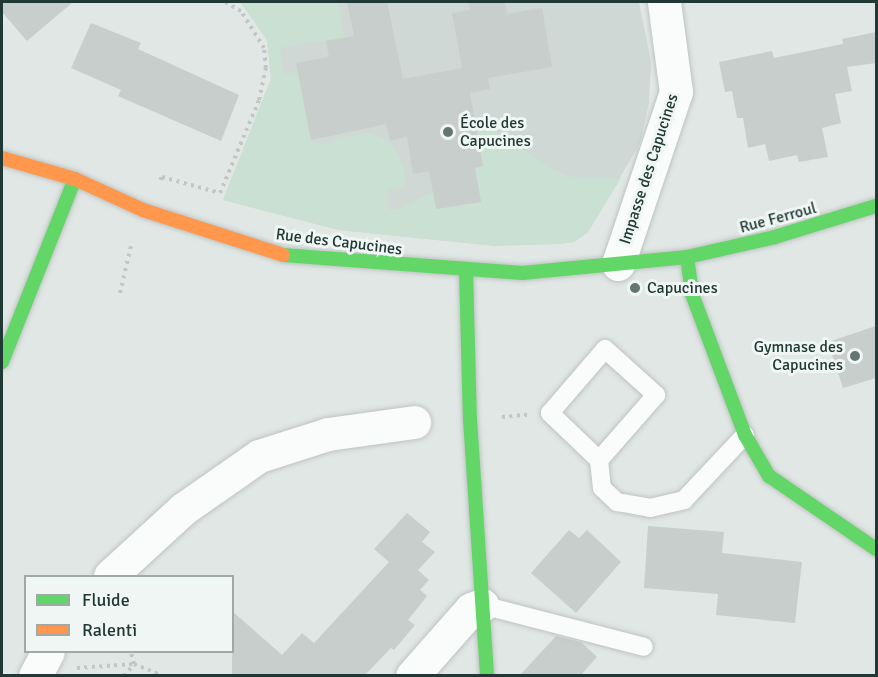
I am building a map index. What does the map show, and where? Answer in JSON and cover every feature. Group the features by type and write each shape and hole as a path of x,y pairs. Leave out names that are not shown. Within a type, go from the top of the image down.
{"street":[{"name":"Impasse des Capucines","path":"618,264 676,92 664,2"},
{"name":"Rue des Capucines","path":"2,158 75,179 143,210 281,255 522,273 687,257"},
{"path":"2,362 75,179"},
{"name":"Rue Ferroul","path":"687,257 775,237 876,206"},
{"path":"687,257 692,294 744,435 769,476 876,549"},
{"path":"466,270 487,675"},
{"path":"111,575 183,509 259,456 328,434 414,422"},
{"path":"412,675 471,609 482,605"}],"lane":[{"path":"599,460 656,395 605,349 550,413 599,460 602,488 617,502 650,508 684,500 744,435"},
{"path":"482,605 644,647"}],"path":[{"path":"120,293 143,210 162,177 220,193 259,100 266,68 264,48 242,11 225,2"},
{"path":"131,653 134,664"},
{"path":"124,675 134,664"},
{"path":"40,666 134,664 164,675"}],"shaded area":[{"name":"École des Capucines","path":"240,2 639,2 651,62 649,103 640,143 588,232 574,242 494,246 339,230 223,200 271,79 267,40"}],"green space":[{"path":"240,2 338,2 344,37 280,48 284,74 298,72 312,143 327,144 339,138 367,133 386,140 395,149 404,168 405,186 387,191 389,209 398,210 433,192 436,209 481,202 475,168 483,166 476,124 454,104 552,169 572,178 621,178 588,232 574,242 559,244 487,245 339,230 223,200 271,79 267,40"}],"building":[{"path":"2,2 73,2 27,41 2,12"},
{"path":"347,2 387,2 403,79 462,68 452,13 470,10 468,2 505,2 507,14 542,8 552,67 488,78 490,89 470,93 483,166 475,168 481,202 436,209 429,171 413,174 407,136 390,141 386,124 311,140 296,63 329,57 326,41 354,36"},
{"path":"91,23 141,43 138,49 239,95 221,141 118,96 121,90 71,68"},
{"path":"876,32 876,63 847,67 852,91 835,94 841,123 822,128 828,157 799,162 797,155 769,161 765,144 748,148 743,118 737,118 732,91 725,92 719,62 772,51 774,58 843,44 842,39"},
{"name":"Gymnase des Capucines","path":"876,326 876,378 843,388 828,342"},
{"path":"407,513 430,532 422,542 435,552 418,570 429,580 420,590 427,596 408,620 415,625 394,650 391,648 365,675 232,675 234,613 282,655 302,633 314,643 389,562 374,549"},
{"path":"648,526 724,532 722,553 802,562 795,623 716,615 718,594 644,588"},
{"path":"569,530 579,538 587,530 621,562 576,613 531,573"},
{"path":"556,636 581,642 597,657 581,675 520,675"}],"traffic: fast":[{"path":"2,362 75,179"},
{"path":"283,255 522,273 687,257 775,237 876,206"},
{"path":"687,257 692,294 745,435 769,476 876,549"},
{"path":"466,270 470,419 487,676"}],"traffic: slow":[{"path":"2,158 75,179 143,210 283,255"}],"place":[{"name":"École des Capucines","path":"448,132"},
{"name":"Capucines","path":"635,288"},
{"name":"Gymnase des Capucines","path":"855,356"}]}
